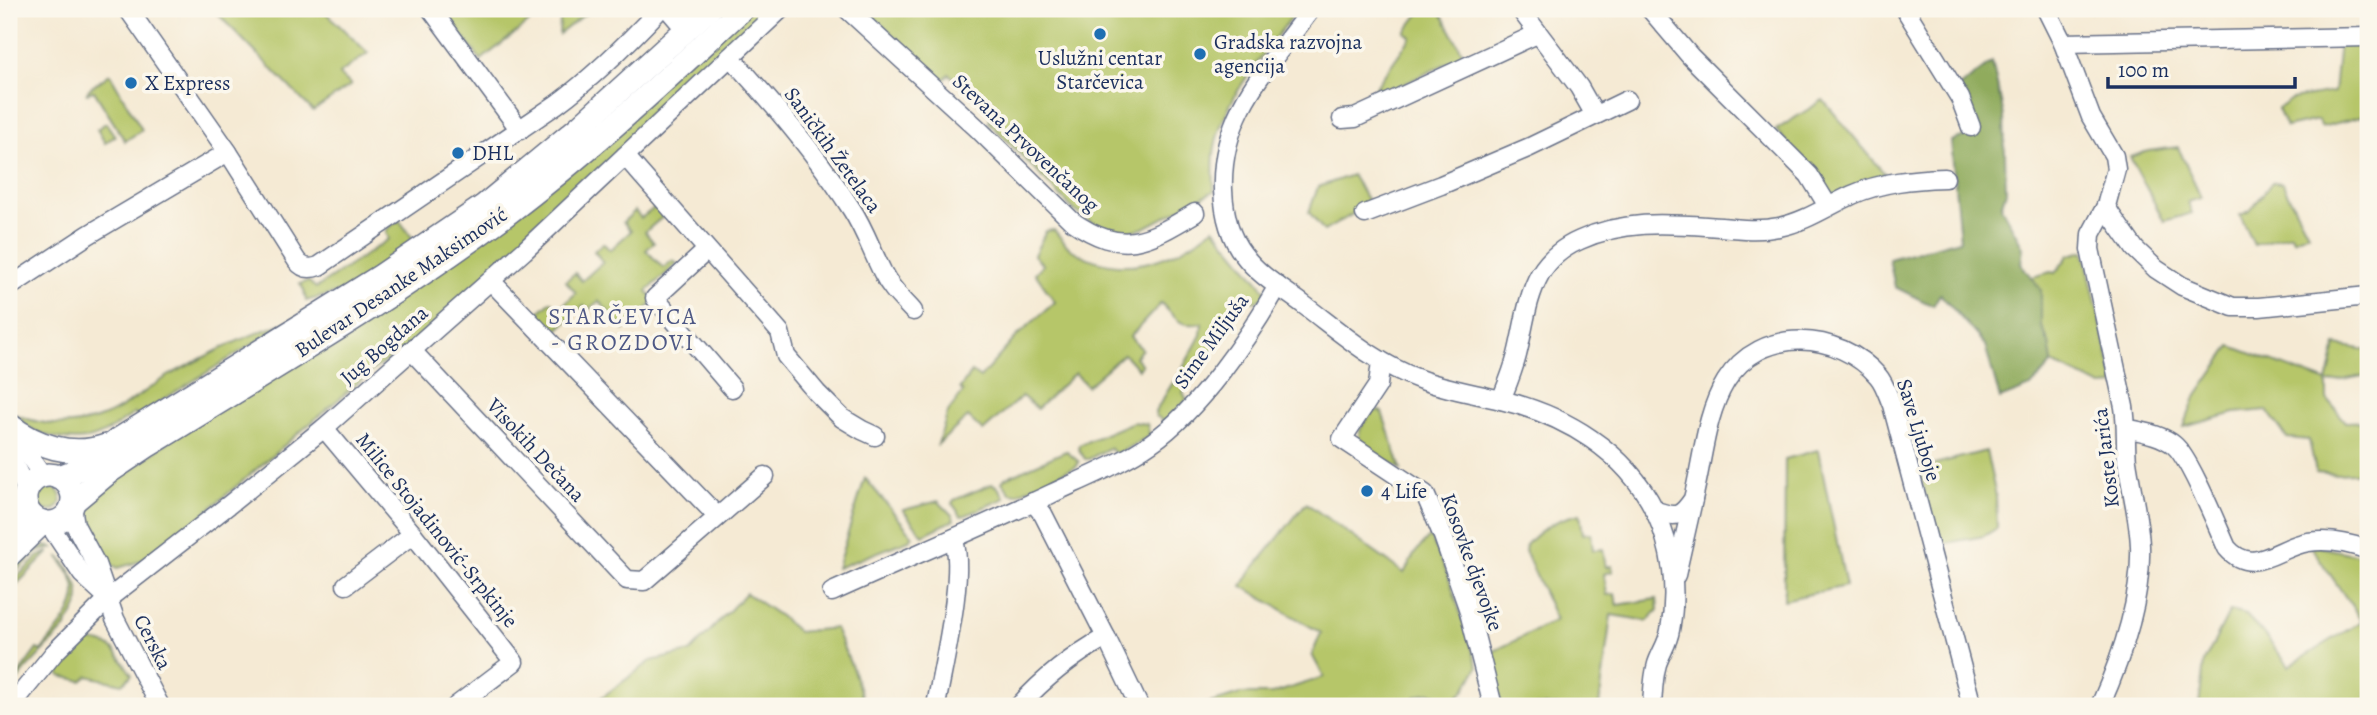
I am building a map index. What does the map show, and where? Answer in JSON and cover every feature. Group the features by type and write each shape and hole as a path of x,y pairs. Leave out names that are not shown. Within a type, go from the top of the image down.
{"main road":[{"name":"Bulevar Desanke Maksimović","path":"38,487 68,475 118,440 381,276 484,206 577,129 709,9"},
{"name":"Bulevar Desanke Maksimović","path":"72,504 110,471 378,303 486,228 618,124 742,9"},
{"path":"9,426 34,441 61,449 90,450 118,440"},
{"path":"9,526 38,487 67,484 72,504 64,518 46,523 9,555"},
{"path":"38,487 33,516 46,523"}],"street":[{"path":"128,9 228,152 300,265 310,268 319,266 581,86 620,51 660,9"},
{"path":"431,9 520,130"},
{"path":"668,9 686,30"},
{"name":"Jug Bogdana","path":"10,706 54,653 109,598 324,428 412,351 491,281 781,9"},
{"name":"Stevana Prvovenčanog","path":"847,9 976,127 1072,221 1087,232 1108,241 1138,240 1153,237 1195,213"},
{"path":"1311,9 1260,74 1239,109 1226,146 1223,173 1224,210 1234,237 1243,254 1263,275 1381,361 1419,379 1459,392 1502,400 1549,415 1592,439 1625,468 1638,483 1654,510 1668,550 1675,582 1671,629 1657,664 1651,706"},
{"path":"1520,9 1579,87 1595,115"},
{"path":"1650,9 1690,56 1809,175 1828,206"},
{"path":"1905,9 1960,98 1971,127"},
{"name":"Koste Jarića","path":"2046,9 2063,43 2085,103 2114,156 2116,169 2106,206 2091,234 2090,249 2127,429 2127,459 2140,547 2127,632 2117,666 2100,706"},
{"path":"1342,119 1355,118 1537,34"},
{"path":"2063,43 2368,37"},
{"name":"Saničkih Žetelaca","path":"730,57 769,101 837,188 866,235 883,275 913,311"},
{"path":"1365,214 1530,147 1627,100"},
{"path":"9,287 88,235 228,152"},
{"path":"625,156 780,332 786,356 817,393 842,418 875,436"},
{"path":"1502,400 1536,283 1553,258 1574,243 1600,232 1630,225 1745,229 1781,227 1877,186 1945,178"},
{"path":"2106,206 2136,250 2156,268 2182,286 2233,307 2259,307 2368,296"},
{"path":"707,250 655,298 732,388"},
{"path":"491,281 717,516 765,476"},
{"name":"Sime Miljuša","path":"832,592 1033,502 1151,443 1191,408 1215,380 1278,286"},
{"name":"Save Ljuboje","path":"1675,582 1716,402 1727,379 1741,364 1763,349 1793,340 1816,341 1837,346 1858,358 1880,378 1892,405 1972,706"},
{"name":"Visokih Dečana","path":"412,351 627,580 644,581 717,516"},
{"name":"Kosovke djevojke","path":"1381,361 1378,385 1342,439 1425,494 1468,608 1493,706"},
{"path":"9,426 38,487"},
{"name":"Milice Stojadinović-Srpkinje","path":"324,428 514,662 456,706"},
{"path":"2127,429 2174,444 2187,464 2227,548 2234,555 2244,560 2269,558 2298,544 2319,541 2338,542 2368,550"},
{"path":"9,454 38,487"},
{"path":"1654,510 1676,516 1684,512 1693,499"},
{"path":"1033,502 1043,514 1139,706"},
{"name":"Cerska","path":"72,504 75,525 96,564 115,619 160,706"},
{"path":"46,523 82,575 109,598"},
{"path":"346,585 412,534"},
{"path":"936,706 957,581 958,552 953,539"},
{"path":"1019,706 1059,668 1106,637"}],"green space":[{"path":"213,9 322,9 368,53 339,74 351,85 313,111"},
{"path":"440,9 546,9 481,60"},
{"path":"561,9 585,9 588,12 559,34"},
{"path":"750,9 773,9 411,344 373,370 172,541 141,561 118,568 96,558 80,511 83,505"},
{"path":"865,9 1298,9 1249,74 1228,110 1214,152 1214,191 1144,228 1123,233 1104,231 1074,210 989,122 989,111 949,74 942,82"},
{"path":"1423,9 1439,9 1464,55 1371,100 1368,98 1411,37 1405,32"},
{"path":"2339,42 2368,42 2368,115 2321,127 2318,120 2286,127 2278,109 2292,99 2334,92"},
{"path":"1992,62 2004,116 2006,191 2001,207 2023,247 2021,264 2041,290 2041,325 2049,343 2052,363 2031,387 2000,399 1985,345 1940,294 1933,306 1895,287 1889,259 1960,240 1951,141 1968,135 1958,88"},
{"path":"110,74 142,130 125,141 94,91 87,93"},
{"path":"1823,100 1885,174 1832,196 1776,130"},
{"path":"106,123 115,136 105,143 97,129"},
{"path":"2178,147 2201,198 2188,202 2192,213 2164,221 2130,157 2148,151"},
{"path":"1352,175 1370,204 1324,231 1309,212 1318,187"},
{"path":"2272,182 2282,183 2308,233 2293,240 2291,234 2254,245 2240,215 2250,211"},
{"path":"657,206 665,215 645,232 654,243 646,250 663,268 673,260 677,264 647,291 655,301 624,330 599,301 588,310 584,306 551,336 533,317 551,301 559,309 576,293 566,281 575,273 582,281 603,262 594,251 603,243 610,250 631,231 623,222 635,211 641,218"},
{"path":"399,220 417,244 344,291 306,301 300,284 308,281 316,288 389,239 387,229"},
{"path":"1214,228 1266,291 1263,298 1255,302 1246,299 1183,392 1187,400 1165,422 1156,416 1155,412 1172,384 1180,377 1201,335 1202,323 1183,323 1161,303 1130,337 1142,349 1135,357 1142,365 1138,369 1124,354 1087,386 1075,373 1037,409 1022,396 983,431 968,417 938,444 948,412 963,392 960,388 972,372 980,378 1018,335 1055,302 1035,273 1043,265 1034,255 1046,231 1054,230 1072,250 1091,259 1128,265 1146,263 1181,250"},
{"path":"2084,251 2115,385 2102,386 2052,363 2049,343 2041,325 2041,290 2032,277 2055,273 2069,255"},
{"path":"288,322 137,416 135,413 100,435 87,439 48,436 30,428 17,415 50,424 73,424 96,419 115,411 162,380 199,360 242,339"},
{"path":"2336,345 2368,350 2368,375 2327,383 2327,399 2346,422 2368,421 2368,472 2316,472 2309,440 2287,438 2267,410 2235,413 2184,427 2194,400 2231,346 2327,382"},
{"path":"1377,410 1382,412 1401,469 1360,443 1359,434 1363,424"},
{"path":"1133,422 1147,424 1150,436 1117,454 1109,448 1085,459 1078,448 1079,445"},
{"path":"1818,450 1846,586 1784,600 1785,459"},
{"path":"1066,451 1079,462 1077,466 1017,494 1010,493 1002,482 1005,478"},
{"path":"1986,451 1996,496 1997,528 1984,536 1936,545 1919,468"},
{"path":"865,478 913,536 909,540 837,568"},
{"path":"992,484 997,486 1005,498 961,516 952,503 954,500"},
{"path":"49,487 58,490 61,499 58,508 49,511 40,508 37,499 40,490"},
{"path":"938,501 954,520 923,535 903,510"},
{"path":"1306,503 1404,573 1415,553 1430,536 1448,575 1478,667 1463,692 1449,705 1430,693 1415,697 1416,700 1411,706 1201,706 1240,694 1272,694 1324,677 1312,655 1321,633 1242,586"},
{"path":"1580,514 1583,534 1591,533 1593,550 1603,549 1606,567 1612,566 1613,571 1604,574 1607,595 1615,594 1617,605 1657,599 1658,610 1648,621 1611,615 1599,706 1502,706 1488,654 1556,620 1525,551 1526,545 1550,525"},
{"path":"2310,545 2368,557 2368,706 2199,706 2204,662 2230,611 2246,615 2289,666 2362,621"},
{"path":"45,546 54,548 38,551 9,578 9,571 21,559"},
{"path":"49,552 9,592 9,585 39,556"},
{"path":"58,556 76,581 79,600 75,612 67,626 23,672 9,694 9,687 37,649 41,651 53,636 71,609 75,590 73,581"},
{"path":"746,593 798,632 835,628 865,706 590,706 651,661 690,652"},
{"path":"88,641 104,644 114,650 132,675 122,684 88,676 82,681 60,676 58,666"}],"place":[{"name":"Uslužni centar Starčevica","path":"1100,34"},
{"name":"Gradska razvojna agencija","path":"1200,54"},
{"name":"X Express","path":"131,83"},
{"name":"DHL","path":"458,153"},
{"name":"4 Life","path":"1367,491"}],"district":[{"name":"STARČEVICA - GROZDOVI","path":"623,329"}]}
